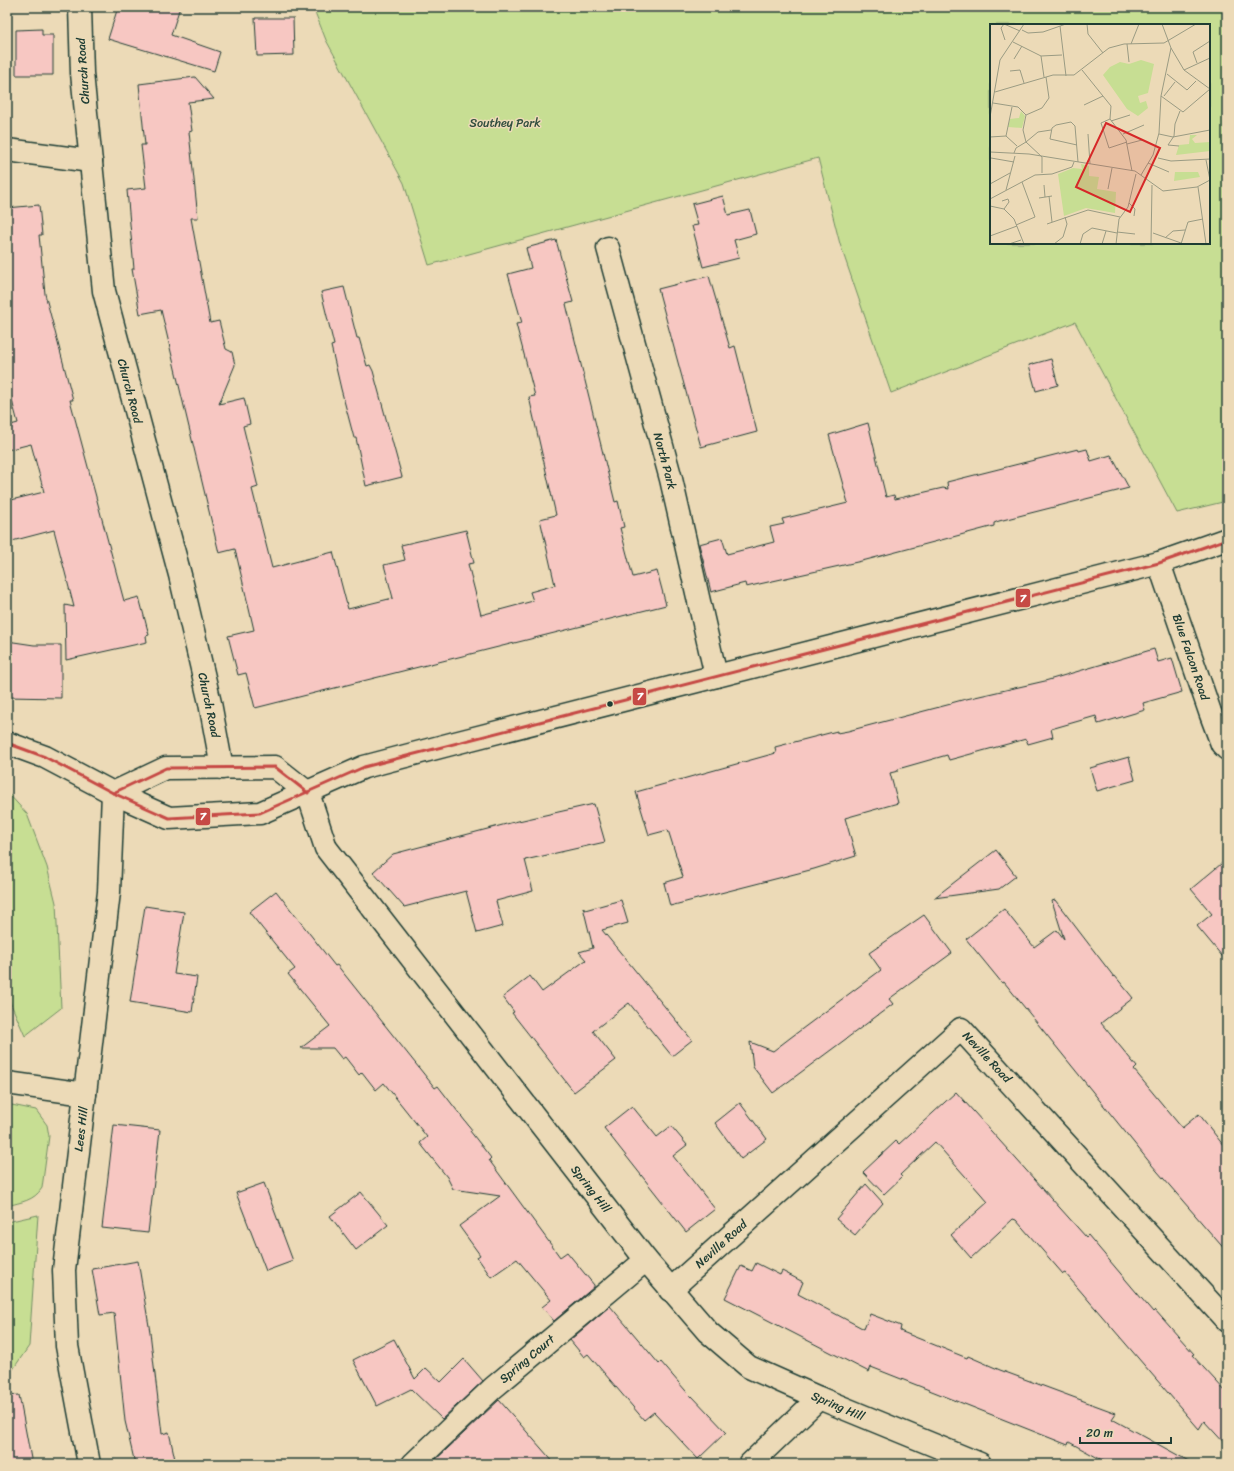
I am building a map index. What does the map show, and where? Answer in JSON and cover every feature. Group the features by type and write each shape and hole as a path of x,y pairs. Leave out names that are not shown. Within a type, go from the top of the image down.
{"street":[{"name":"Church Road","path":"80,7 82,73 104,291 180,575 210,703 222,768"},
{"path":"7,150 91,161"},
{"name":"North Park","path":"608,248 671,479 716,676"},
{"path":"7,743 45,757 113,793 169,818 260,813 364,768 716,676 1160,563 1227,539"},
{"name":"Blue Falcon Road","path":"1160,563 1210,712 1222,744 1227,749"},
{"path":"113,793 166,768 275,767 308,793"},
{"name":"Lees Hill","path":"89,1464 67,1346 64,1270 109,892 113,793"},
{"name":"Spring Hill","path":"308,793 326,848 646,1260 670,1290 708,1332 749,1367 819,1398 980,1464"},
{"name":"Neville Road","path":"670,1290 961,1029 1227,1321"},
{"path":"7,1083 85,1094"},
{"name":"Spring Court","path":"413,1464 493,1388 646,1260"},
{"path":"750,1464 819,1398"}],"green space":[{"name":"Southey Park","path":"313,7 1227,7 1227,501 1177,513 1075,322 891,393 840,244 818,158 429,265 404,183 326,40"},
{"path":"7,792 27,814 47,867 56,903 61,1008 25,1036 7,995"},
{"path":"7,1104 36,1110 47,1125 49,1136 42,1188 35,1196 22,1202 7,1206"},
{"path":"38,1215 29,1346 7,1378 7,1222"}],"building":[{"path":"118,7 180,7 171,35 220,52 214,71 108,39"},
{"path":"255,18 293,18 294,55 257,56"},
{"path":"42,29 42,35 53,35 53,75 16,75 16,30"},
{"path":"195,77 214,99 188,102 192,131 189,132 198,218 191,218 210,323 219,321 226,349 232,352 235,365 219,404 244,398 250,424 243,426 258,487 252,489 272,568 333,552 348,609 393,598 384,565 405,560 401,545 466,530 474,563 468,564 481,615 533,601 530,592 555,585 540,519 556,515 529,397 535,396 516,324 522,323 508,274 531,268 526,248 556,240 573,302 566,304 615,502 618,501 624,527 620,528 633,577 657,571 666,605 255,708 246,673 238,675 228,636 254,630 235,549 219,553 161,310 140,314 132,269 134,269 127,190 146,188 141,145 145,145 139,84"},
{"path":"723,196 728,215 750,210 756,234 734,240 739,258 703,267 692,226 698,225 692,204"},
{"path":"39,205 42,235 39,235 45,294 73,400 70,400 124,601 139,597 149,635 146,636 147,642 66,660 65,605 74,607 54,530 12,541 7,524 7,501 44,492 31,444 7,450 7,426 18,423 7,382 7,208"},
{"path":"709,276 730,348 735,346 757,432 701,447 658,289"},
{"path":"344,287 357,338 359,338 367,366 370,365 373,371 402,477 366,486 356,438 354,438 331,346 334,345 321,292"},
{"path":"1051,359 1058,385 1036,391 1029,365"},
{"path":"868,423 886,497 894,495 895,499 943,488 948,489 947,482 1078,449 1079,451 1087,449 1091,461 1111,455 1129,488 999,521 994,523 994,526 866,560 746,587 745,583 711,592 699,544 722,538 727,554 774,542 770,527 784,524 782,519 848,503 829,435"},
{"path":"7,641 34,645 61,645 61,698 7,697"},
{"path":"1154,649 1158,662 1172,658 1182,692 1143,703 1145,710 1098,724 1096,716 1051,729 1053,737 1028,744 1026,739 949,760 947,755 898,769 898,771 890,773 898,803 845,818 856,856 814,869 670,906 664,883 683,877 668,830 649,835 636,792 776,753 775,747 837,731 837,733 848,731 962,700 1045,681"},
{"path":"1129,757 1135,780 1097,791 1090,768"},
{"path":"594,804 605,842 525,860 533,891 496,901 503,926 477,933 466,891 404,907 373,872 393,854 514,822"},
{"path":"996,850 1016,876 999,889 934,898"},
{"path":"1227,859 1227,962 1197,926 1212,914 1191,889"},
{"path":"276,891 435,1088 438,1086 472,1130 470,1131 491,1158 489,1160 560,1257 567,1252 594,1285 594,1287 554,1321 542,1307 551,1300 517,1259 491,1277 477,1257 480,1255 459,1226 500,1196 453,1189 447,1177 420,1143 427,1137 384,1083 376,1090 362,1072 359,1075 345,1057 342,1059 333,1048 301,1048 330,1026 288,974 295,969 249,912"},
{"path":"621,900 628,923 602,930 692,1040 672,1056 629,1003 593,1031 616,1060 574,1092 512,1013 514,1012 503,997 530,976 542,992 586,960 579,952 593,948 583,907 585,910"},
{"path":"1055,900 1114,977 1115,976 1133,998 1101,1023 1137,1067 1134,1070 1182,1128 1199,1114 1227,1150 1227,1252 1151,1164 1004,982 1002,983 966,939 1004,909 1034,947 1057,930 1064,939 1052,901"},
{"path":"145,906 184,912 174,974 197,977 192,1012 130,1002"},
{"path":"924,915 952,953 889,999 893,1004 773,1093 753,1067 750,1042 773,1051 881,970 869,953"},
{"path":"956,1092 1086,1237 1088,1235 1153,1312 1155,1310 1194,1354 1192,1355 1227,1393 1227,1446 1204,1421 1199,1429 1065,1273 1063,1274 1016,1220 1013,1219 971,1258 951,1235 988,1202 935,1142 900,1175 902,1177 884,1194 863,1172 896,1141 899,1144"},
{"path":"740,1103 767,1139 741,1159 715,1123"},
{"path":"632,1106 657,1137 671,1126 687,1145 673,1156 715,1209 686,1232 604,1128"},
{"path":"114,1125 160,1130 148,1233 102,1228"},
{"path":"264,1183 293,1261 266,1271 236,1193"},
{"path":"866,1184 883,1203 855,1235 836,1219"},
{"path":"361,1192 388,1225 356,1250 330,1216"},
{"path":"138,1261 150,1332 162,1434 169,1432 176,1464 135,1464 125,1421 114,1313 100,1315 92,1269"},
{"path":"756,1263 780,1275 782,1271 803,1282 798,1294 864,1329 870,1314 901,1326 900,1331 967,1358 968,1356 1000,1370 1116,1413 1112,1419 1194,1464 1109,1464 1069,1442 1068,1445 871,1367 869,1372 725,1298 741,1266 752,1271"},
{"path":"610,1306 659,1364 661,1362 691,1397 692,1396 726,1432 698,1459 654,1412 644,1420 588,1354 584,1357 570,1340"},
{"path":"394,1339 415,1379 426,1368 441,1382 464,1359 483,1381 442,1419 411,1389 377,1406 353,1360"},
{"path":"19,1395 32,1464 7,1464 7,1396"},
{"path":"499,1400 555,1464 431,1464"}],"transit line":[{"name":"7","path":"7,743 45,757 113,793 169,818 260,813 364,767 1159,563 1227,539"},
{"name":"7","path":"113,793 166,768 275,767 308,793"}]}
